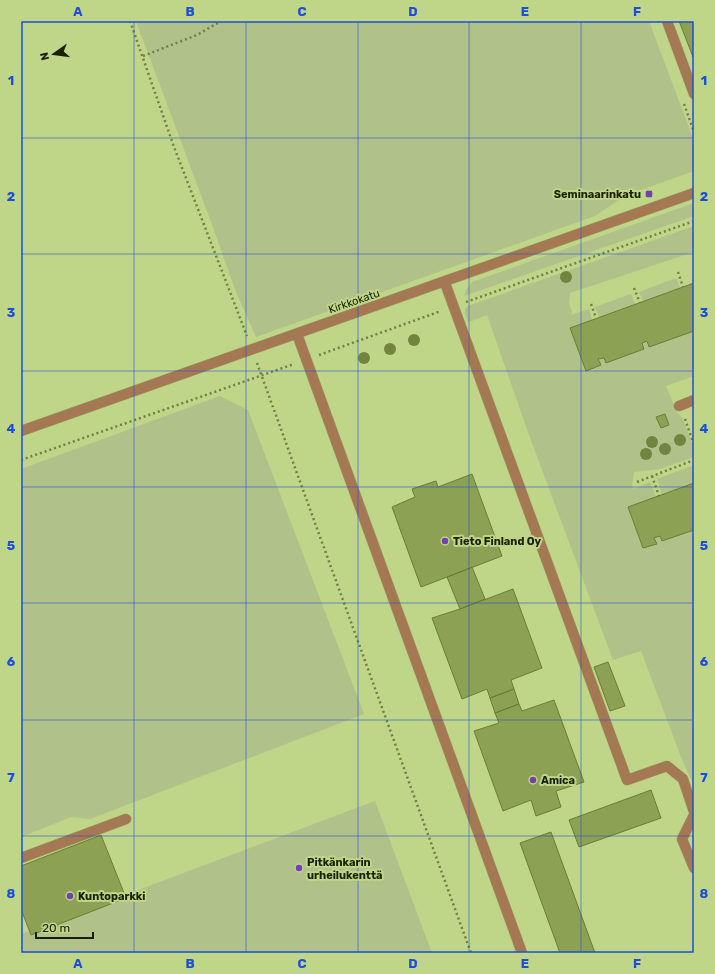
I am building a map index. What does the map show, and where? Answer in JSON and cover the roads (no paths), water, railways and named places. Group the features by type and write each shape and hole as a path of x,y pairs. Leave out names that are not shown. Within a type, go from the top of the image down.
{"street":[{"path":"667,21 694,94"},
{"name":"Kirkkokatu","path":"21,431 252,349 445,283 694,193"},
{"path":"445,283 627,780 667,766 683,779 694,812"},
{"path":"297,334 522,953"},
{"path":"680,406 694,400"},
{"path":"694,816 682,839 694,868"},
{"path":"21,858 126,819"}],"place":[{"name":"Seminaarinkatu","path":"649,194"},
{"name":"Tieto Finland Oy","path":"445,541"},
{"name":"Amica","path":"533,780"},
{"name":"Pitkänkarin urheilukenttä","path":"299,868"},
{"name":"Kuntoparkki","path":"70,896"}]}
